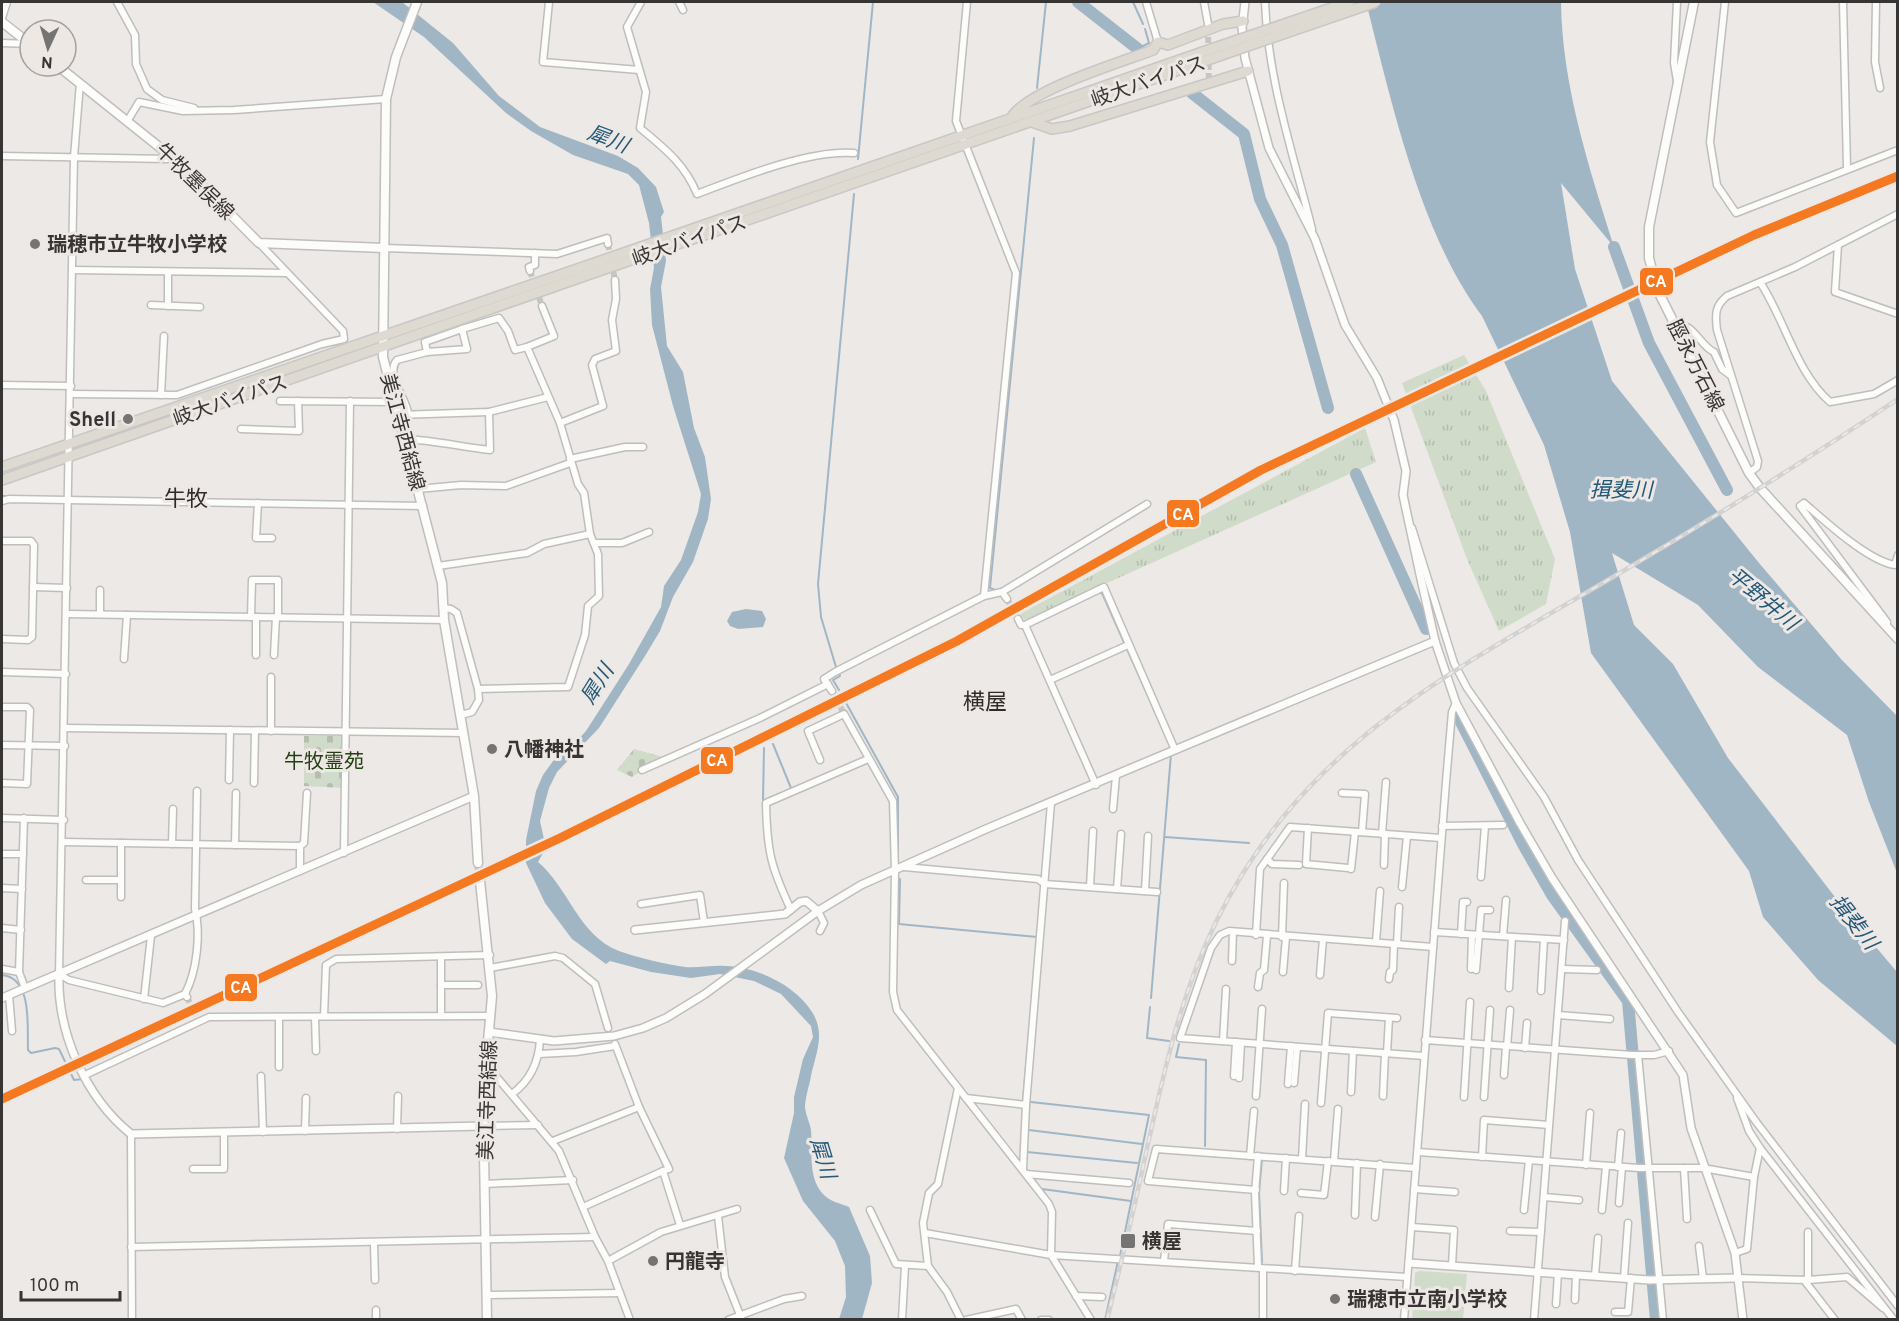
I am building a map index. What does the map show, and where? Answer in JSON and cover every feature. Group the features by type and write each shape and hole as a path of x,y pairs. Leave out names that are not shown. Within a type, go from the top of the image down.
{"highway":[{"name":"岐大バイパス","path":"2,467 382,335 591,269 1032,122 1349,2"},
{"name":"岐大バイパス","path":"708,229 1012,117 1376,2"},
{"path":"1012,117 1018,109 1052,90 1154,50 1158,42 1168,45 1223,24 1243,21"},
{"path":"1032,122 1052,129 1070,126 1248,71"},
{"name":"岐大バイパス","path":"2,480 383,347 591,269"}],"main road":[{"name":"美江寺西結線","path":"417,2 396,57 386,99 382,335 393,402 438,566 444,620 474,796 478,863"},
{"name":"脛永万石線","path":"1694,2 1678,87 1666,134 1649,237 1649,258 1657,289 1749,473 1778,511 1898,638"},
{"path":"2,20 18,34"},
{"name":"牛牧墨俣線","path":"74,78 172,157 259,243"},
{"path":"259,243 384,248"},
{"name":"美江寺西結線","path":"480,881 490,955 491,1016 484,1072 483,1126 487,1320"}],"street":[{"path":"2,20 7,2"},
{"path":"117,2 135,34 136,64 147,89 162,100 197,109"},
{"path":"549,2 543,62 639,70"},
{"path":"641,2 627,27 646,92 640,128 678,161 689,174 697,194 735,179 833,151 854,153"},
{"path":"679,2 683,10"},
{"path":"967,2 956,121 1016,273 984,596"},
{"path":"1146,2 1158,42"},
{"path":"1204,2 1208,24"},
{"path":"1245,2 1243,21 1248,71 1269,148 1315,239"},
{"path":"1265,2 1268,44 1282,124 1315,239 1345,325 1377,378 1394,420 1406,471 1404,495 1435,640 1456,703 1552,878 1670,1051 1683,1075 1691,1128 1703,1168 1735,1253 1743,1320"},
{"path":"1677,2 1674,63 1678,87"},
{"path":"1725,2 1710,142 1719,192 1737,213 1847,167 1898,150"},
{"path":"1843,2 1847,167"},
{"path":"1876,2 1875,62 1880,88"},
{"path":"2,43 18,44"},
{"path":"80,83 75,157 64,820 59,974 60,1014 85,1075 113,1120 131,1134 537,1125"},
{"path":"128,120 139,102 183,111 234,110 386,99"},
{"path":"2,156 168,159 172,157"},
{"path":"1749,473 1757,467 1758,461 1730,375 1715,313 1718,303 1727,296 1838,245 1898,214"},
{"path":"384,248 556,254 607,238 608,244"},
{"path":"71,394 177,395 322,344 344,339 343,331 259,243"},
{"path":"1838,245 1835,292 1898,314"},
{"path":"530,271 529,267 535,265 535,254"},
{"path":"73,270 286,273"},
{"path":"168,272 168,306"},
{"path":"560,423 603,406 592,365 596,359 616,351 612,320 616,299 615,280"},
{"path":"1760,282 1775,306 1811,380 1830,402 1874,394 1898,380"},
{"path":"151,305 200,307"},
{"path":"427,352 425,342 462,328 499,318 515,350 554,336 543,306"},
{"path":"1676,326 1682,324 1689,327 1707,349 1714,352 1722,369 1730,375"},
{"path":"408,414 408,409 398,394 393,363 405,357 427,352 467,349 462,328"},
{"path":"161,396 165,338"},
{"path":"478,689 568,687 585,635 588,606 599,596 595,543 590,534 584,493 570,461 560,423 527,346"},
{"path":"2,385 71,386"},
{"path":"397,415 489,412 548,397"},
{"path":"280,401 393,402"},
{"path":"241,429 298,431 298,401"},
{"path":"344,853 350,401"},
{"path":"404,439 436,440 449,446 490,450 489,412"},
{"path":"418,489 461,485 507,486 570,461 625,447 643,447"},
{"path":"2,501 423,506"},
{"path":"1898,555 1895,565 1875,556 1844,537 1804,502 1800,506 1898,638"},
{"path":"258,503 256,538 272,538"},
{"path":"832,691 824,679 835,672 984,596 1002,591 1147,504"},
{"path":"1412,528 1454,663 1467,688 1544,797 1602,897 1735,1091 1898,1306"},
{"path":"595,543 622,543 649,532"},
{"path":"438,566 527,553 544,544 590,534"},
{"path":"2,541 31,541 34,545 32,637 28,640 2,639"},
{"path":"256,655 252,580 278,580 274,655"},
{"path":"33,587 67,588"},
{"path":"1025,625 1104,587 1175,750"},
{"path":"100,590 100,614"},
{"path":"1002,591 1007,599"},
{"path":"444,608 457,613 478,689 479,700 472,712 461,715"},
{"path":"67,614 444,620"},
{"path":"124,659 128,615"},
{"path":"1018,619 1022,625 1025,625 1096,785"},
{"path":"489,1032 554,1041 614,1036 666,1018 755,958 818,911 861,885 1435,640"},
{"path":"1050,680 1128,645"},
{"path":"2,672 66,674"},
{"path":"271,677 271,731"},
{"path":"642,770 760,718 828,684"},
{"path":"1404,1320 1442,826 1452,712 1456,703"},
{"path":"2,707 27,707 30,710 27,784 2,783"},
{"path":"820,760 808,731 844,714 893,801 894,1001 897,1010 1025,1172 1052,1212 1051,1255 1091,1320"},
{"path":"65,728 464,734"},
{"path":"230,730 230,780"},
{"path":"254,783 255,731"},
{"path":"2,745 65,746"},
{"path":"791,910 774,873 766,846 766,803 868,759"},
{"path":"1113,808 1116,776"},
{"path":"1384,865 1386,782"},
{"path":"59,974 69,980 163,1003 186,995 196,950 197,791"},
{"path":"235,845 236,793"},
{"path":"300,872 300,846 304,843 307,793"},
{"path":"1308,828 1306,864 1349,868 1359,832 1365,794 1342,793"},
{"path":"12,1030 5,996 151,936 474,796"},
{"path":"1025,1172 1026,1105 1052,803"},
{"path":"172,844 173,809"},
{"path":"2,818 64,820"},
{"path":"24,818 19,972 25,988"},
{"path":"1481,877 1485,825"},
{"path":"1442,826 1503,825"},
{"path":"1256,935 1260,869 1290,826 1441,838"},
{"path":"1090,887 1093,831"},
{"path":"1117,889 1121,834"},
{"path":"1145,891 1148,836"},
{"path":"1402,887 1407,836"},
{"path":"63,842 300,846"},
{"path":"120,897 121,843"},
{"path":"2,854 23,854"},
{"path":"1267,859 1272,864 1299,865"},
{"path":"904,867 1038,879 1046,884 1157,892"},
{"path":"86,880 121,880"},
{"path":"1283,972 1284,882"},
{"path":"2,888 22,889"},
{"path":"1376,942 1380,891"},
{"path":"641,904 700,895 704,922"},
{"path":"1503,936 1506,900"},
{"path":"635,930 785,914 800,902 806,901 812,903 824,923 820,931"},
{"path":"1461,934 1463,902 1467,902"},
{"path":"1389,979 1390,972 1393,970 1399,907"},
{"path":"1473,970 1475,935 1481,910 1490,910"},
{"path":"1534,1320 1565,921"},
{"path":"2,928 21,930"},
{"path":"1424,1056 1180,1038 1211,948 1220,935 1233,932 1433,947"},
{"path":"1232,961 1233,932"},
{"path":"1434,932 1564,940"},
{"path":"144,999 151,936"},
{"path":"1258,987 1260,973 1264,970 1267,936"},
{"path":"1509,988 1512,937"},
{"path":"1320,975 1323,939"},
{"path":"1541,991 1544,939"},
{"path":"324,1016 326,965 336,959 490,955"},
{"path":"490,968 555,956 563,958 595,984 608,1028"},
{"path":"441,957 441,1016"},
{"path":"2,969 19,972"},
{"path":"1562,969 1597,970"},
{"path":"441,985 478,984"},
{"path":"1222,1041 1226,989"},
{"path":"1464,1097 1470,1002"},
{"path":"1256,1096 1262,1009"},
{"path":"1484,1096 1490,1010"},
{"path":"1504,1075 1510,1010"},
{"path":"1321,1103 1328,1012 1393,1018 1386,1053 1383,1095"},
{"path":"1558,1015 1610,1019"},
{"path":"85,1075 197,1018 491,1016"},
{"path":"279,1017 279,1066"},
{"path":"315,1017 316,1051"},
{"path":"1525,1048 1527,1023"},
{"path":"512,1094 526,1083 539,1054 540,1039"},
{"path":"1425,1040 1638,1055 1670,1051"},
{"path":"1236,1077 1239,1042"},
{"path":"539,1054 576,1052 615,1045 639,1107 669,1169 583,1207"},
{"path":"1291,1084 1294,1046"},
{"path":"1351,1092 1353,1051"},
{"path":"1638,1055 1663,1320"},
{"path":"484,1072 495,1075 553,1141 573,1180 595,1237 608,1261 630,1320"},
{"path":"261,1076 262,1132"},
{"path":"958,1088 938,1184 928,1193 923,1223 928,1266 947,1292 960,1319 1016,1308 1022,1320"},
{"path":"1735,1091 1749,1131 1760,1148 1894,1320"},
{"path":"397,1129 398,1096"},
{"path":"305,1131 306,1098"},
{"path":"966,1098 1026,1105"},
{"path":"1302,1159 1305,1104"},
{"path":"553,1141 639,1107"},
{"path":"1301,1193 1324,1195 1338,1109"},
{"path":"1250,1156 1254,1111"},
{"path":"1586,1165 1590,1113"},
{"path":"1482,1157 1484,1120 1549,1125"},
{"path":"193,1170 224,1169 224,1132"},
{"path":"1619,1203 1621,1133"},
{"path":"131,1134 132,1320"},
{"path":"1735,1253 1747,1249 1754,1177 1760,1148"},
{"path":"1256,1190 1148,1181 1156,1149 1416,1168"},
{"path":"1418,1152 1620,1167 1703,1168 1754,1177"},
{"path":"1258,1156 1257,1231 1263,1320"},
{"path":"1284,1191 1286,1158"},
{"path":"1524,1210 1529,1161"},
{"path":"1355,1215 1357,1163"},
{"path":"1375,1217 1380,1164"},
{"path":"1602,1210 1606,1166"},
{"path":"1684,1168 1687,1219"},
{"path":"663,1171 680,1225"},
{"path":"1025,1172 1129,1183"},
{"path":"484,1184 573,1180"},
{"path":"1414,1189 1455,1192"},
{"path":"1544,1197 1579,1200"},
{"path":"608,1261 680,1225 736,1209"},
{"path":"870,1210 896,1264 928,1266"},
{"path":"718,1216 725,1277 741,1317"},
{"path":"1295,1271 1299,1216"},
{"path":"1615,1312 1628,1312 1628,1223"},
{"path":"1164,1261 1168,1224 1257,1231"},
{"path":"1412,1227 1454,1230 1452,1265"},
{"path":"1510,1231 1541,1232"},
{"path":"1808,1232 1806,1280 1835,1320"},
{"path":"925,1233 1051,1255 1407,1277"},
{"path":"131,1247 374,1244 595,1237"},
{"path":"1595,1276 1598,1238"},
{"path":"374,1244 375,1280"},
{"path":"1699,1246 1703,1278"},
{"path":"1409,1263 1649,1280 1737,1278 1806,1280 1847,1277 1875,1304 1886,1310"},
{"path":"902,1320 905,1266"},
{"path":"1556,1304 1558,1273"},
{"path":"1575,1300 1576,1275"},
{"path":"487,1295 620,1293"},
{"path":"728,1320 802,1296"},
{"path":"1076,1296 1102,1297"},
{"path":"376,1310 376,1320"},
{"path":"1041,1320 1050,1320"}],"green space":[{"path":"1464,355 1486,391 1555,559 1546,604 1499,631 1467,559 1402,383"},
{"path":"1365,428 1376,462 1025,620 1020,614"},
{"name":"牛牧霊苑","path":"304,736 345,736 344,788 304,786"},
{"path":"634,749 663,757 632,777 617,770"},
{"path":"1419,1271 1467,1274 1463,1319 1412,1319 1415,1273"}],"water":[{"path":"373,2 402,2 453,43 499,96 540,127 618,156 638,168 656,187 664,212 661,217 666,261 661,287 667,346 683,372 694,428 705,457 711,499 708,519 693,562 673,597 660,631 599,728 557,772 549,788 540,821 546,848 538,862 549,873 584,923 605,944 626,954 677,966 726,966 750,970 774,979 805,1002 819,1029 805,1108 811,1130 813,1172 815,1181 826,1197 849,1207 870,1256 872,1283 862,1319 839,1319 846,1297 845,1266 835,1241 803,1201 784,1158 803,1059 813,1037 811,1026 781,994 754,981 720,974 691,978 651,972 610,961 606,964 572,939 545,903 526,863 526,840 536,791 543,775 553,761 586,731 629,664 661,607 664,586 681,560 698,512 701,494 673,406 652,325 650,289 654,268 649,223 639,185 628,174 573,155 531,131 506,113 424,37"},
{"path":"1366,2 1561,2 1566,64 1572,95 1614,247 1561,183 1575,269 1612,381 1759,563 1841,659 1897,716 1897,873 1869,802 1847,735 1758,667 1698,605 1612,553 1634,625 1673,664 1728,758 1848,914 1897,972 1897,1046 1818,980 1763,917 1749,871 1591,653 1570,532 1544,445 1482,316 1460,283 1441,246 1410,165 1397,123"},
{"path":"746,609 762,611 766,619 763,627 738,629 730,626 727,621 732,612"}],"waterway":[{"path":"858,159 873,2"},
{"path":"1037,88 1046,2"},
{"path":"1078,2 1138,49"},
{"path":"1133,2 1143,24"},
{"path":"1137,49 1149,43 1145,29"},
{"path":"1192,93 1244,134 1260,199 1282,245 1328,408"},
{"path":"998,591 990,588 1034,138"},
{"path":"836,667 821,617 818,584 854,194"},
{"path":"1614,247 1649,343 1727,490"},
{"path":"1356,474 1426,629"},
{"path":"2,496 49,497"},
{"path":"1098,593 1102,593 1169,743"},
{"path":"1063,610 1077,603"},
{"path":"839,673 840,676 833,680 839,690"},
{"path":"845,701 898,797 898,856"},
{"path":"1458,716 1523,844 1552,895 1628,1001 1656,1320"},
{"path":"773,744 791,788"},
{"path":"763,800 764,748"},
{"path":"1151,998 1171,754"},
{"path":"1165,837 1249,843"},
{"path":"900,879 899,924 1037,937 1036,953"},
{"path":"2,975 12,978 24,994 28,1017 28,1050 31,1053 59,1049 74,1080 83,1079"},
{"path":"1150,1007 1147,1038 1169,1041"},
{"path":"1023,1100 1029,1034"},
{"path":"1179,1044 1176,1057 1206,1060 1205,1146"},
{"path":"1031,1102 1149,1115 1120,1256"},
{"path":"1029,1130 1142,1144"},
{"path":"1027,1152 1137,1163"},
{"path":"1262,1159 1259,1192 1262,1262"},
{"path":"1042,1189 1131,1201"},
{"path":"1105,1320 1118,1261"},
{"path":"1266,1292 1266,1320"}],"tunnel":[{"path":"1208,28 1209,89"},
{"path":"608,244 615,280"},
{"path":"530,271 542,306"},
{"path":"1007,599 1018,619"},
{"path":"832,691 844,714"},
{"path":"478,863 480,881"},
{"path":"187,997 196,1016"}],"railway":[{"path":"1107,1320 1165,1070 1192,980 1216,922 1252,860 1292,806 1337,759 1386,718 1439,681 1721,512 1898,399"}],"transit line":[{"name":"CA","path":"2,1099 560,838 957,641 1261,470 1754,235 1898,176"}],"place":[{"name":"瑞穂市立牛牧小学校","path":"35,244"},
{"name":"Shell","path":"128,419"},
{"name":"八幡神社","path":"492,749"},
{"name":"横屋","path":"1128,1241"},
{"name":"円龍寺","path":"653,1261"},
{"name":"瑞穂市立南小学校","path":"1335,1299"}],"district":[{"name":"牛牧","path":"186,498"},
{"name":"横屋","path":"985,701"}],"water label":[{"name":"犀川","path":"608,139"},
{"name":"揖斐川","path":"1621,490"},
{"name":"平野井川","path":"1763,599"},
{"name":"犀川","path":"597,684"},
{"name":"揖斐川","path":"1854,922"},
{"name":"犀川","path":"823,1158"}]}
